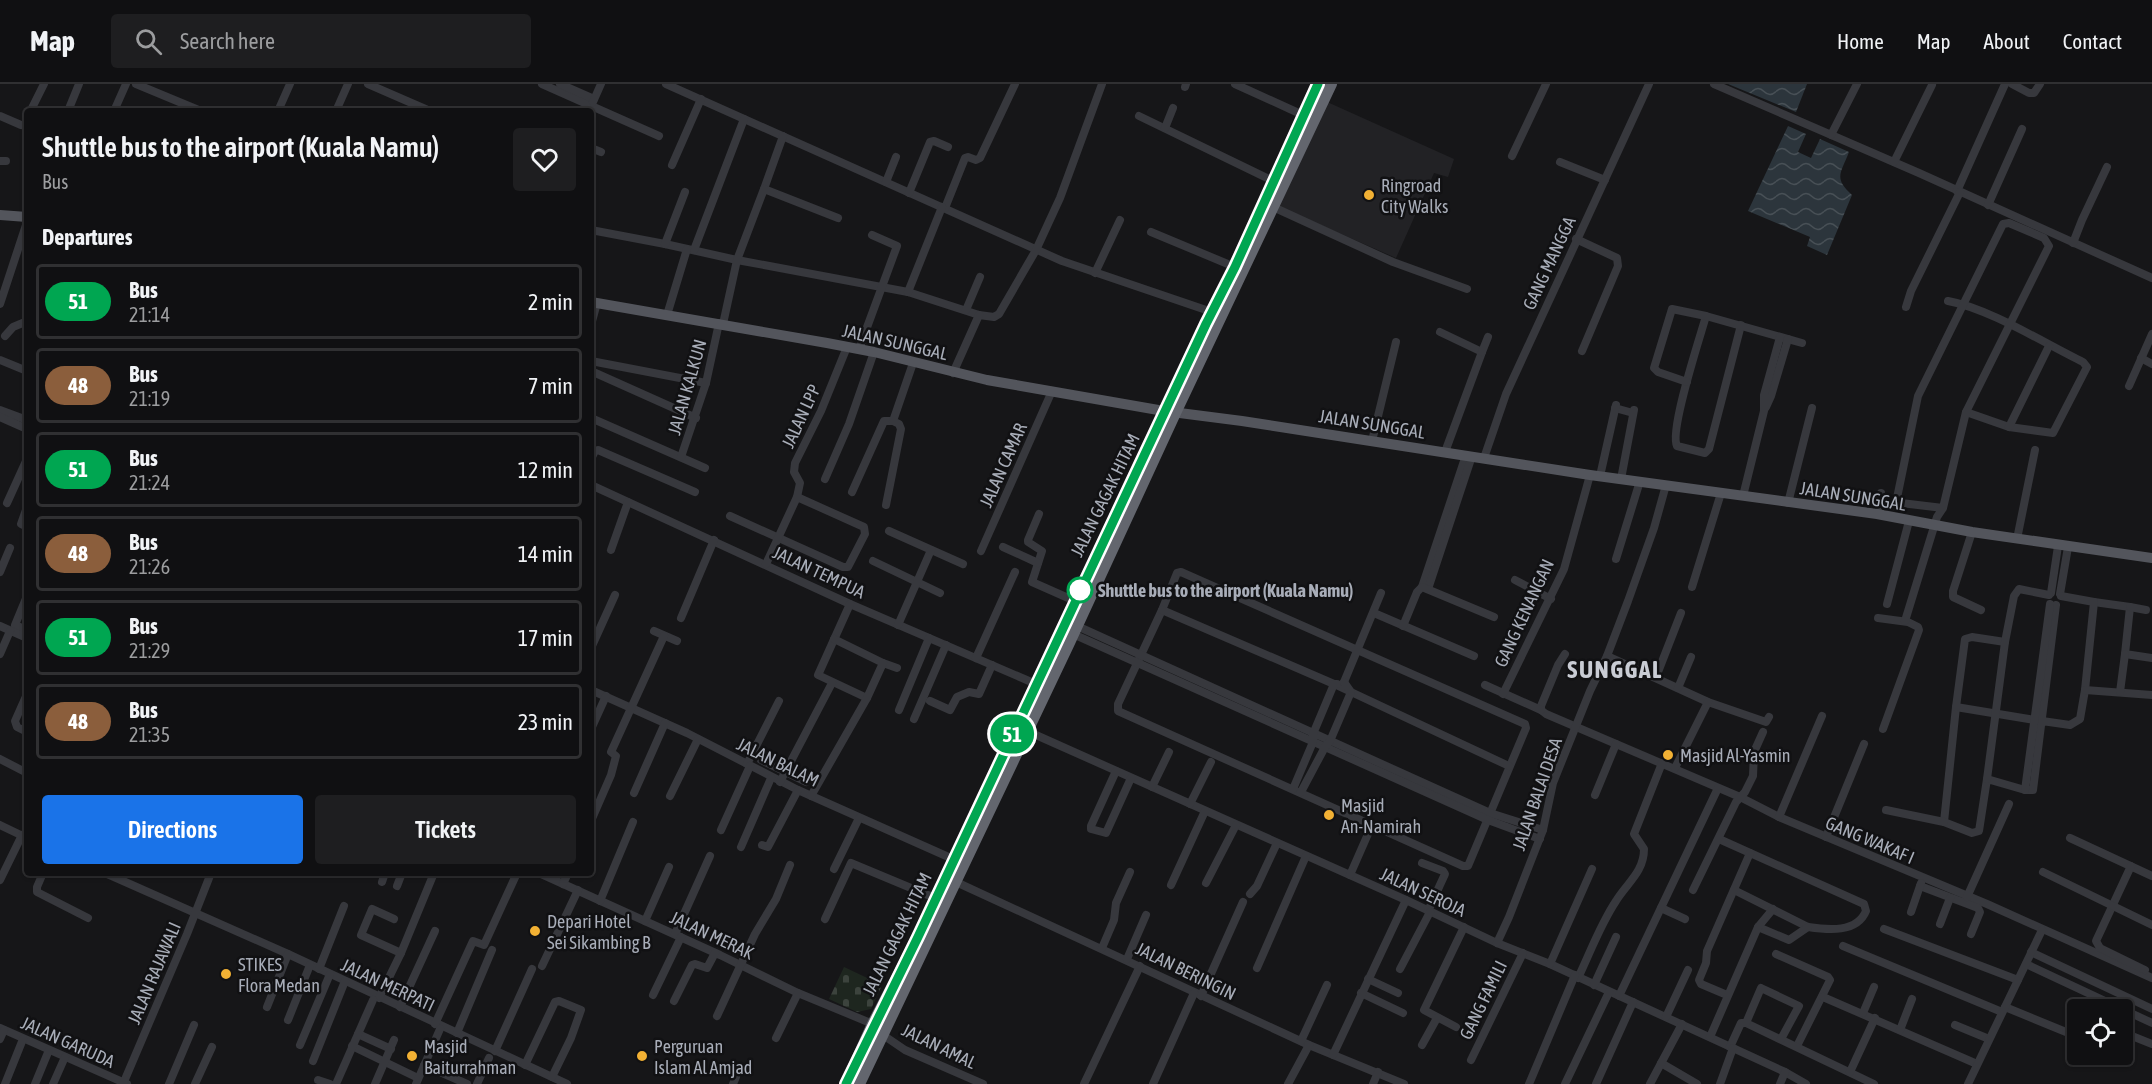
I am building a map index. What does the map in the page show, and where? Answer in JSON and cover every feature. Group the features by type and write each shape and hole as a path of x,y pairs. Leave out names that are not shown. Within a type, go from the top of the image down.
{"highway":[{"name":"JALAN GAGAK HITAM","path":"846,1084 953,859 1081,633 1212,312 1235,267 1318,84"},
{"name":"JALAN GAGAK HITAM","path":"859,1084 956,882 1036,684 1075,601 1149,447 1170,412 1273,207 1331,84"}],"main road":[{"path":"0,215 24,219"},
{"name":"JALAN SUNGGAL","path":"594,303 859,349 953,373 1170,412 1595,476 1877,514 2063,547 2152,558"}],"street":[{"path":"32,108 44,84"},
{"path":"69,108 79,84"},
{"path":"115,108 126,84"},
{"path":"136,84 194,108"},
{"path":"280,108 290,84"},
{"path":"337,108 348,84"},
{"path":"368,84 423,108"},
{"path":"542,84 659,136"},
{"path":"560,84 591,106"},
{"path":"591,106 601,84"},
{"path":"666,84 1036,250 1095,273 1212,312"},
{"path":"908,292 965,158 976,160 980,158 1015,84"},
{"path":"594,231 881,286 992,318 999,314 1036,250 1064,188 1102,84"},
{"path":"1235,84 1303,115"},
{"path":"1512,156 1546,84"},
{"name":"GANG MANGGA","path":"1403,626 1417,592 1425,588 1474,456 1506,394 1649,84"},
{"path":"1714,84 2152,278"},
{"path":"1831,135 1857,84"},
{"path":"1906,307 1911,291 1958,192 2005,84"},
{"path":"2012,84 2029,93 2034,93 2040,84"},
{"path":"1894,162 1932,85"},
{"path":"672,165 701,99"},
{"path":"1165,128 1173,108"},
{"path":"0,116 21,125"},
{"path":"1139,116 1273,181"},
{"path":"667,315 690,250 744,119"},
{"path":"1988,205 2022,129"},
{"name":"JALAN KALKUN","path":"681,458 706,383 737,260 783,136"},
{"path":"909,193 931,141 948,147"},
{"path":"594,149 601,152"},
{"path":"886,182 896,157"},
{"path":"1560,162 1605,180"},
{"path":"2073,243 2107,167"},
{"path":"764,189 838,218"},
{"path":"665,244 686,192"},
{"path":"1273,207 1403,266 1467,290"},
{"path":"1095,273 1120,220"},
{"path":"1905,621 1939,526 1945,518 1942,508 1966,412 2049,246 2044,238 2004,223 1918,396 1897,498 1901,503 1942,508"},
{"path":"0,304 24,228"},
{"path":"1150,232 1235,267"},
{"path":"859,349 897,246 872,235"},
{"path":"1576,239 1617,258 1618,266 1582,351"},
{"path":"966,310 980,277"},
{"path":"1948,302 1964,304 2086,364 2086,370 2053,433 2009,428 1966,412"},
{"path":"1687,381 1658,372 1654,368 1670,312 1675,308 1802,343"},
{"path":"953,373 979,315"},
{"path":"1706,316 1687,381 1674,441 1677,446 1708,452 1741,325"},
{"path":"5,336 13,327 24,322"},
{"path":"1440,333 1482,352"},
{"path":"2128,386 2152,334"},
{"path":"1445,452 1488,337"},
{"path":"1745,496 1764,411 1771,396 1784,338"},
{"path":"1372,441 1396,342"},
{"path":"2009,428 2049,346"},
{"name":"JALAN LPP","path":"797,497 800,483 794,472 795,463 821,411 848,347"},
{"path":"825,479 849,424 874,352"},
{"path":"2141,358 2152,364"},
{"path":"0,360 24,370"},
{"path":"594,362 706,383"},
{"path":"893,421 914,363"},
{"path":"594,372 696,418"},
{"name":"JALAN CAMAR","path":"981,551 1052,391"},
{"name":"GANG KENANGAN","path":"1503,694 1564,569 1615,407 1634,412 1621,479"},
{"path":"1788,503 1812,408"},
{"path":"0,410 24,419"},
{"path":"0,427 2,418 24,428"},
{"path":"594,419 705,468"},
{"path":"852,492 884,421 899,423 901,429 886,505"},
{"path":"594,452 598,450 695,492"},
{"path":"2018,539 2034,450"},
{"path":"7,503 24,466"},
{"path":"1616,559 1640,481"},
{"name":"JALAN BALAI DESA","path":"1497,943 1540,839 1553,783 1590,691 1607,656 1666,485"},
{"name":"JALAN TEMPUA","path":"594,486 850,604 1036,684"},
{"path":"1692,587 1721,493"},
{"path":"1877,514 1881,493"},
{"path":"730,516 778,536 845,567 849,566 865,534 865,529 797,497 778,536 766,564"},
{"path":"610,550 628,501"},
{"path":"1039,514 1028,540 1042,549 1032,579 1034,584 1075,601"},
{"path":"1887,604 1909,521"},
{"path":"889,531 963,564"},
{"path":"1972,532 1953,597 1980,610"},
{"path":"681,618 714,540"},
{"path":"1003,547 1038,564"},
{"path":"1987,779 2025,790 2039,721 2053,605 2048,598 2063,547"},
{"path":"2053,605 2061,602 2063,547"},
{"path":"0,572 10,548"},
{"path":"898,625 932,550"},
{"path":"873,561 940,593"},
{"path":"976,658 1015,572"},
{"path":"1181,572 1525,724 1526,728 1470,862 1465,866 1120,712 1117,708 1162,610 1177,573 1181,572"},
{"path":"1515,580 1551,599"},
{"path":"1425,588 1494,617"},
{"path":"1886,810 1944,822 1972,833 1979,831 1997,714 2005,642 2014,596 2018,590 2050,594 2056,592 2094,602 2146,610"},
{"path":"1344,682 1381,593"},
{"path":"594,641 615,594"},
{"path":"1956,707 2070,725 2077,722 2081,716 2085,690 2094,602"},
{"path":"24,603 15,625 24,629"},
{"path":"850,604 818,674 832,683 867,698"},
{"path":"2120,692 2130,607"},
{"path":"1162,610 1334,684 1509,766"},
{"path":"1374,613 1474,656"},
{"path":"1658,672 1682,613"},
{"path":"1878,618 1905,621 1918,627 1919,630 1882,729"},
{"path":"0,626 24,637"},
{"path":"0,654 10,630"},
{"path":"654,632 676,641"},
{"path":"1081,633 1540,839"},
{"path":"594,813 611,775 616,756 611,752 664,636"},
{"path":"1944,822 1965,639 1972,637 2005,642"},
{"path":"899,710 929,638"},
{"path":"834,639 897,668"},
{"path":"914,719 946,645"},
{"path":"1541,710 1555,671 1564,654"},
{"path":"2125,654 2152,658"},
{"path":"1607,656 1708,702 1766,722 1769,717"},
{"path":"1678,688 1690,657"},
{"path":"811,796 867,698 883,663"},
{"path":"930,701 949,710 957,697 969,692 979,694 992,665"},
{"path":"1334,684 1344,682"},
{"path":"1344,682 1351,692"},
{"path":"780,782 832,683"},
{"path":"1297,791 1313,738 1334,684"},
{"name":"GANG WAKAF I","path":"1485,686 1740,797 1779,818 1826,837 1921,882 1987,904 2152,978"},
{"path":"2085,690 2152,695"},
{"name":"JALAN BALAM","path":"594,691 698,739 780,782 953,859"},
{"path":"1297,791 1328,744 1351,692"},
{"path":"594,722 606,696"},
{"path":"24,701 15,721 16,727 24,728"},
{"path":"722,830 748,765 779,701"},
{"path":"1675,768 1708,702"},
{"path":"1779,818 1822,716"},
{"path":"633,793 665,723"},
{"name":"JALAN SEROJA","path":"1027,731 1497,943 1550,964 1732,1047 1806,1084"},
{"path":"1693,890 1753,776 1754,752 1763,732"},
{"path":"670,796 698,739"},
{"path":"1595,795 1617,744"},
{"path":"1826,837 1849,786 1864,744"},
{"path":"1152,787 1169,752"},
{"path":"0,759 24,771"},
{"path":"761,760 806,782"},
{"path":"1190,804 1211,762"},
{"path":"1529,1084 1576,976 1613,906 1636,876 1642,863 1644,849 1634,834 1662,763"},
{"path":"1116,771 1091,829 1106,833 1131,778"},
{"path":"741,847 771,777"},
{"path":"1619,996 1718,788"},
{"path":"762,845 768,847 798,790"},
{"path":"1967,897 2008,804"},
{"path":"1171,885 1205,811"},
{"path":"1489,816 1543,830"},
{"path":"834,869 859,818"},
{"path":"600,900 633,822"},
{"path":"0,825 24,836 0,880"},
{"path":"1206,883 1236,825"},
{"path":"1350,875 1368,834"},
{"path":"2070,838 2152,876"},
{"path":"1719,839 1866,906 1866,911 1864,916 1850,927 1825,929 1808,927 1734,890"},
{"path":"1250,894 1257,886 1276,843"},
{"path":"1727,995 1701,984 1699,980 1706,963 1707,951 1750,853"},
{"path":"654,995 710,856"},
{"path":"1257,968 1306,856"},
{"path":"1400,969 1445,874 1422,862"},
{"path":"825,919 851,863 935,898"},
{"path":"717,1016 755,934 776,899 790,865"},
{"path":"645,921 669,867"},
{"path":"2132,867 2096,938 2098,946 2152,973"},
{"path":"1550,964 1592,869"},
{"path":"1102,948 1114,920 1116,903 1130,872"},
{"path":"2043,872 2152,925"},
{"path":"42,876 37,892 88,918"},
{"name":"JALAN MERPATI","path":"112,876 310,964 376,999 400,1007 567,1084"},
{"name":"JALAN RAJAWALI","path":"125,1084 210,876"},
{"path":"382,882 384,876"},
{"path":"397,886 401,876"},
{"path":"336,1084 352,1046 401,953 433,876"},
{"path":"352,1046 386,1062 417,1081 473,941 484,945 516,876"},
{"name":"JALAN MERAK","path":"547,876 798,993 873,1024"},
{"path":"563,884 567,876"},
{"name":"JALAN BERINGIN","path":"956,882 1305,1043 1404,1084"},
{"path":"1911,912 1921,882 1950,898 1980,909 1971,934"},
{"path":"542,966 578,890"},
{"path":"1940,924 1950,898"},
{"path":"1333,1055 1406,900"},
{"path":"1153,1084 1242,902"},
{"path":"319,969 344,906"},
{"path":"1661,908 1685,919"},
{"path":"394,919 372,909 361,935 401,953"},
{"path":"1710,1037 1758,927 1773,909"},
{"path":"1127,959 1146,915"},
{"path":"1456,1027 1424,1010 1464,927"},
{"path":"1758,927 1790,940 1808,927"},
{"path":"1884,928 2018,980"},
{"path":"1968,1084 2042,930"},
{"path":"400,1007 435,931"},
{"path":"1594,985 1617,937"},
{"path":"1843,946 2066,1032"},
{"path":"457,1033 492,950"},
{"path":"2031,952 2152,1009"},
{"path":"674,1001 692,966 695,964 706,968 715,953"},
{"name":"GANG FAMILI","path":"1471,1060 1523,953"},
{"path":"267,1007 288,954"},
{"path":"1776,954 1829,978 1830,981 1797,1046"},
{"path":"288,1020 310,964"},
{"path":"2026,964 2152,1023"},
{"path":"1083,1084 1140,966"},
{"path":"495,1051 532,969"},
{"path":"1666,1017 1688,970"},
{"path":"300,1045 330,974"},
{"path":"1368,980 1398,993"},
{"path":"313,1061 345,981"},
{"path":"1288,1084 1327,984"},
{"path":"1863,1013 1874,987"},
{"path":"1720,1084 1742,1023 1746,1023 1761,988 1799,1006 1781,1039"},
{"path":"1565,1084 1609,992"},
{"path":"776,1038 798,993"},
{"path":"1361,993 1402,1013"},
{"path":"1823,997 1977,1064"},
{"path":"1900,1030 1912,999"},
{"path":"525,1065 555,1002 559,1000 581,1010 571,1038 552,1077"},
{"path":"1596,1084 1633,1002"},
{"path":"1422,1045 1437,1018"},
{"path":"1850,1072 1875,1018"},
{"path":"1746,1023 1874,1084"},
{"path":"1650,1084 1682,1024"},
{"path":"169,1084 194,1025"},
{"path":"1955,1025 1989,1039"},
{"path":"0,1039 2,1029"},
{"name":"JALAN GARUDA","path":"2,1029 125,1084"},
{"path":"358,1034 391,1048"},
{"name":"JALAN AMAL","path":"883,1035 905,1050 983,1084"},
{"path":"2133,1036 2152,1044"},
{"path":"5,1084 23,1039"},
{"path":"375,1084 394,1040"},
{"path":"195,1084 212,1047"},
{"path":"35,1084 49,1050"},
{"path":"53,1084 65,1057"},
{"path":"477,1084 489,1058"},
{"path":"1661,1063 1697,1084"},
{"path":"424,1065 462,1083"},
{"path":"1373,1084 1378,1072"},
{"path":"1780,1084 1785,1072"},
{"path":"318,1080 330,1084"}],"shaded area":[{"path":"1325,101 1454,159 1448,177 1434,173 1396,258 1277,206"}],"green space":[{"path":"844,967 882,985 871,1009 857,1012 829,999"}],"water":[{"path":"1728,84 1807,84 1796,112"},
{"path":"1788,126 1806,134 1798,152 1811,158 1820,139 1849,152 1840,175 1842,184 1852,195 1827,255 1807,246 1810,237 1748,211"}],"bus line":[{"name":"51","path":"846,1084 873,1024 918,937 1164,411 1235,267 1318,84"}],"place":[{"name":"Ringroad City Walks","path":"1369,195"},
{"name":"Shuttle bus to the airport (Kuala Namu)","path":"1080,590"},
{"name":"Masjid Al-Yasmin","path":"1668,755"},
{"name":"Masjid An-Namirah","path":"1329,815"},
{"name":"Depari Hotel Sei Sikambing B","path":"535,931"},
{"name":"STIKES Flora Medan","path":"226,974"},
{"name":"Masjid Baiturrahman","path":"412,1056"},
{"name":"Perguruan Islam Al Amjad","path":"642,1056"}],"district":[{"name":"SUNGGAL","path":"1615,669"}]}
